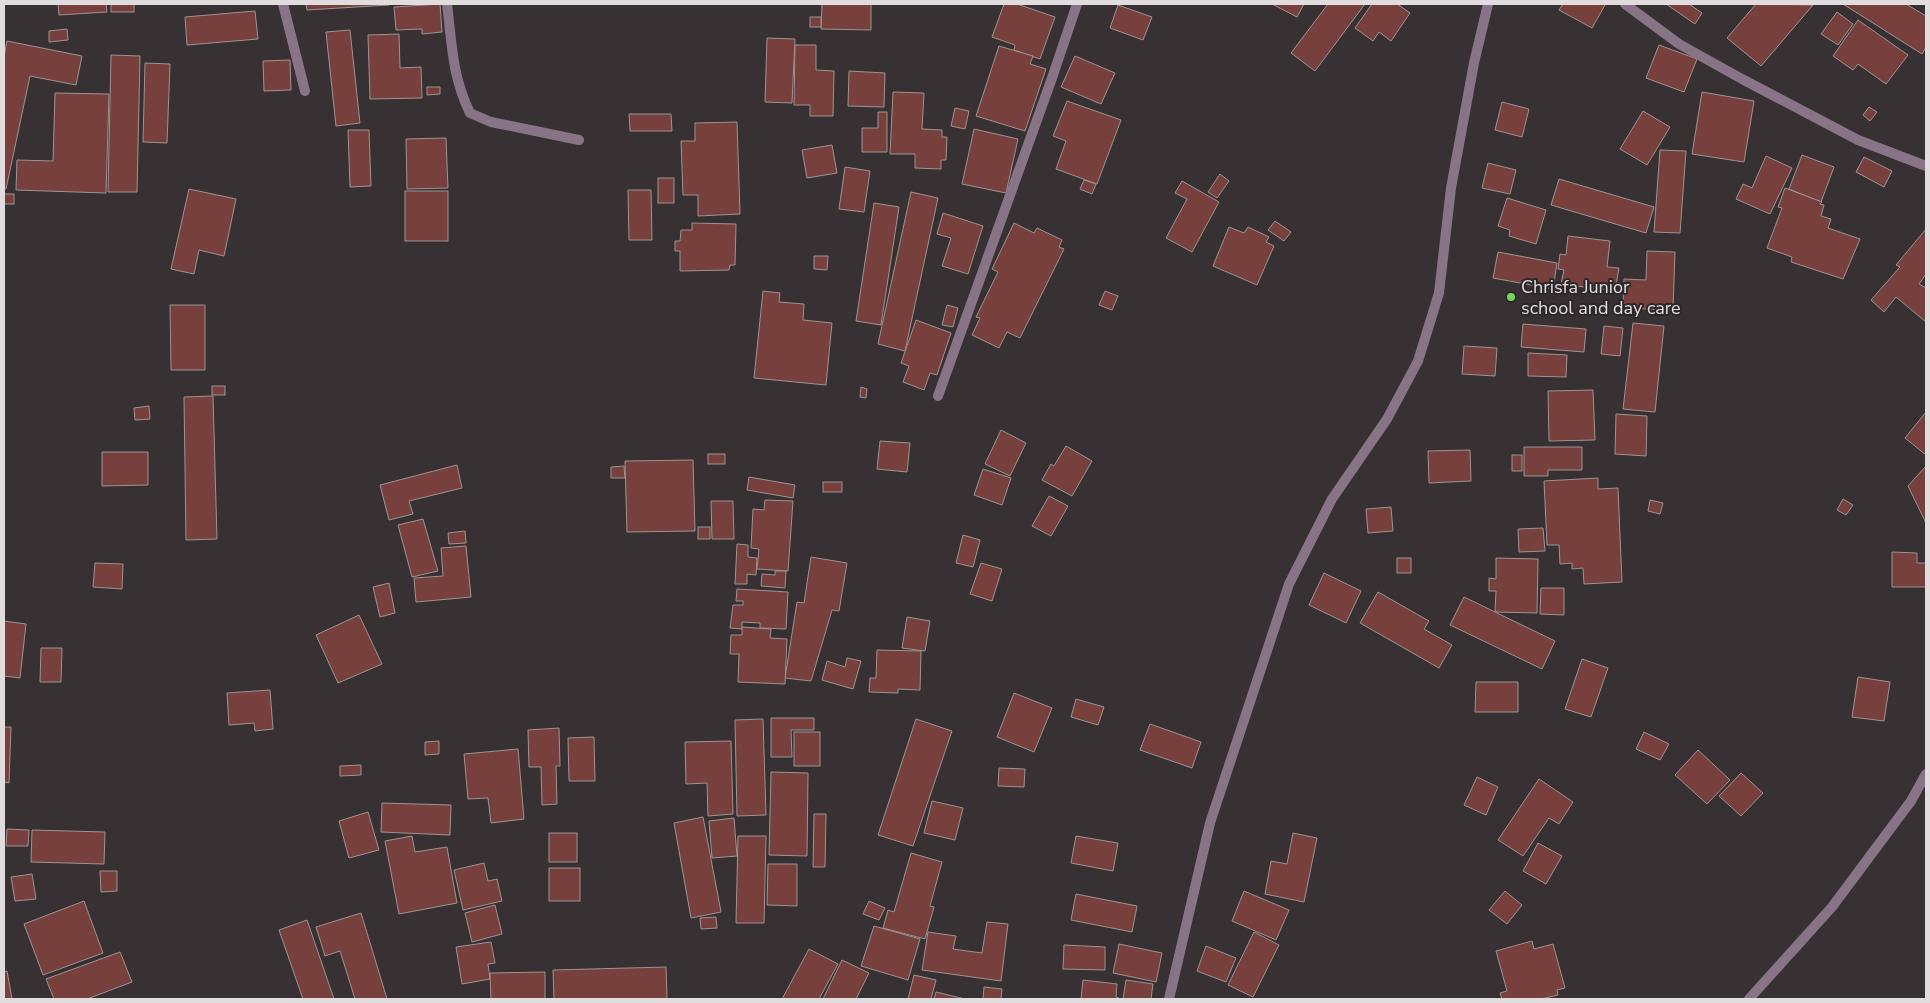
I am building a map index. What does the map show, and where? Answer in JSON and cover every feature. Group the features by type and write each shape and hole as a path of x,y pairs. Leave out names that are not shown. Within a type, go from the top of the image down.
{"street":[{"path":"283,4 305,91"},
{"path":"447,4 454,68 461,94 470,113 492,122 579,140"},
{"path":"938,396 1077,4"},
{"path":"1170,999 1210,823 1289,584 1332,499 1387,419 1418,361 1439,293 1451,188 1474,63 1488,4"},
{"path":"1625,4 1679,44 1742,79 1858,140 1926,166"},
{"path":"1749,999 1832,906 1911,801 1926,774"}],"building":[{"path":"58,4 106,4 107,12 59,15"},
{"path":"111,4 134,4 134,12 111,12"},
{"path":"306,4 389,4 389,5 307,10"},
{"path":"440,4 442,32 422,34 422,29 396,30 394,7"},
{"path":"822,4 871,4 871,30 821,29"},
{"path":"1004,4 1017,4 1055,17 1040,59 1014,50 1015,45 992,37"},
{"path":"1272,4 1304,4 1297,17"},
{"path":"1328,4 1365,4 1315,71 1291,53"},
{"path":"1372,4 1397,4 1410,13 1391,41 1379,32 1373,41 1355,28"},
{"path":"1563,4 1605,5 1592,28 1559,10"},
{"path":"1666,4 1689,4 1702,13 1695,24"},
{"path":"1756,4 1813,5 1761,66 1727,38"},
{"path":"1843,4 1906,4 1926,16 1926,47 1922,54"},
{"path":"1118,5 1152,17 1143,40 1110,28"},
{"path":"255,11 258,39 187,45 185,17"},
{"path":"1837,12 1853,24 1838,45 1821,34"},
{"path":"810,17 821,17 821,27 810,27"},
{"path":"1858,20 1908,55 1886,84 1858,64 1853,70 1833,56"},
{"path":"67,29 68,40 49,42 49,31"},
{"path":"350,30 360,123 336,126 326,32"},
{"path":"399,34 400,68 421,67 422,98 370,99 368,35"},
{"path":"767,38 795,39 792,103 765,102"},
{"path":"7,41 82,56 76,85 30,76 6,189 4,188 4,57"},
{"path":"795,45 816,45 816,70 834,71 833,116 810,116 810,105 794,105"},
{"path":"1659,45 1697,59 1684,92 1646,78"},
{"path":"999,46 1033,56 1030,64 1046,69 1025,131 976,116"},
{"path":"111,55 140,56 137,192 108,192"},
{"path":"1075,56 1115,73 1101,104 1061,87"},
{"path":"290,60 291,90 264,91 263,61"},
{"path":"145,63 170,64 167,143 143,142"},
{"path":"849,71 885,73 884,107 848,106"},
{"path":"427,87 440,87 440,94 427,95"},
{"path":"893,92 924,93 922,129 942,130 942,137 947,137 946,160 941,160 941,169 915,168 915,154 890,154"},
{"path":"1702,92 1754,101 1744,162 1692,154"},
{"path":"55,93 109,94 106,193 16,190 17,160 53,161"},
{"path":"1067,101 1121,120 1097,184 1056,169 1066,141 1053,136"},
{"path":"1502,102 1529,109 1522,137 1495,130"},
{"path":"1869,107 1877,112 1870,121 1863,115"},
{"path":"955,108 969,111 965,129 951,126"},
{"path":"1643,111 1670,127 1647,165 1620,149"},
{"path":"878,112 887,112 887,152 862,152 862,128 878,128"},
{"path":"629,114 671,114 672,131 630,131"},
{"path":"737,122 740,214 698,216 698,195 683,195 681,141 695,141 695,123"},
{"path":"974,129 1018,139 1006,193 962,184"},
{"path":"348,130 369,130 371,186 350,187"},
{"path":"446,138 448,188 407,189 406,139"},
{"path":"832,145 837,173 807,178 802,150"},
{"path":"1660,150 1686,151 1680,233 1654,232"},
{"path":"1802,155 1834,167 1821,202 1789,189"},
{"path":"1766,156 1792,168 1770,214 1736,199 1743,184 1752,188"},
{"path":"1864,157 1892,171 1884,187 1856,172"},
{"path":"1488,163 1516,170 1510,194 1482,188"},
{"path":"845,167 870,171 864,212 839,209"},
{"path":"1220,174 1229,181 1217,198 1208,192"},
{"path":"658,178 674,178 674,203 658,203"},
{"path":"1559,179 1654,207 1646,233 1551,205"},
{"path":"1084,180 1096,184 1092,194 1080,189"},
{"path":"1182,181 1219,202 1192,252 1166,238 1187,199 1175,193"},
{"path":"1785,188 1822,202 1820,204 1824,205 1821,216 1831,219 1828,228 1860,239 1843,279 1791,262 1792,257 1767,248 1782,208 1778,207"},
{"path":"189,189 236,199 224,256 199,250 194,274 171,269"},
{"path":"628,190 651,190 652,240 629,240"},
{"path":"405,191 448,191 448,241 405,241"},
{"path":"911,192 938,198 905,351 878,344"},
{"path":"4,194 14,194 14,204 4,204"},
{"path":"1507,198 1546,210 1536,244 1509,236 1510,230 1498,226"},
{"path":"874,203 899,207 881,325 856,321"},
{"path":"943,213 983,226 968,274 942,266 951,238 937,234"},
{"path":"1275,221 1291,232 1284,241 1268,230"},
{"path":"692,223 736,224 735,265 730,265 729,270 680,271 680,251 675,251 675,241 680,241 681,230 692,230"},
{"path":"1014,223 1034,233 1037,228 1062,240 1059,247 1064,249 1020,338 1007,332 999,348 972,335 980,318 976,317 998,272 992,269"},
{"path":"1229,227 1244,233 1248,227 1269,237 1266,242 1274,246 1257,285 1213,266"},
{"path":"1926,229 1926,274 1919,284 1926,288 1926,322 1896,297 1884,312 1871,300 1900,267 1896,265"},
{"path":"1568,236 1610,241 1607,267 1619,268 1615,291 1561,284 1564,270 1558,269 1560,254 1566,255"},
{"path":"1647,251 1675,252 1673,310 1623,308 1624,279 1646,280"},
{"path":"1498,252 1557,263 1553,289 1493,278"},
{"path":"814,256 828,256 827,270 814,269"},
{"path":"763,291 780,293 779,302 804,304 803,320 832,323 826,385 754,378"},
{"path":"1105,291 1118,296 1112,310 1099,305"},
{"path":"170,305 205,305 205,370 171,370"},
{"path":"947,305 958,308 953,327 942,325"},
{"path":"916,320 951,333 937,375 930,373 924,390 903,382 909,366 901,363"},
{"path":"1633,323 1664,326 1655,412 1623,409"},
{"path":"1523,324 1586,329 1584,352 1521,347"},
{"path":"1604,326 1623,328 1620,356 1601,354"},
{"path":"1464,346 1497,348 1495,376 1462,374"},
{"path":"1528,353 1567,355 1566,377 1528,376"},
{"path":"212,386 225,386 225,395 212,395"},
{"path":"861,387 867,389 866,398 860,397"},
{"path":"1593,390 1595,440 1549,441 1548,391"},
{"path":"213,396 217,539 186,540 184,397"},
{"path":"149,406 150,419 135,420 134,408"},
{"path":"1926,412 1926,455 1905,438"},
{"path":"1616,414 1647,416 1646,456 1615,454"},
{"path":"1001,430 1026,443 1010,476 985,464"},
{"path":"880,441 910,443 907,472 877,469"},
{"path":"1066,446 1092,461 1072,496 1042,480 1051,464 1054,466"},
{"path":"1524,447 1582,447 1582,470 1548,470 1548,476 1524,476"},
{"path":"1470,450 1471,481 1429,483 1428,451"},
{"path":"102,452 148,452 148,485 102,486"},
{"path":"708,454 725,454 725,464 708,464"},
{"path":"1512,455 1522,455 1522,471 1512,471"},
{"path":"693,460 695,531 627,532 625,461"},
{"path":"457,465 462,488 409,501 413,514 389,520 380,485"},
{"path":"624,466 625,478 611,478 611,467"},
{"path":"1926,466 1926,523 1908,486"},
{"path":"983,469 1011,478 1002,505 974,495"},
{"path":"749,477 795,485 793,498 747,490"},
{"path":"1598,478 1598,489 1618,488 1622,582 1584,584 1583,568 1572,569 1572,563 1560,564 1559,545 1547,545 1544,481"},
{"path":"823,482 842,482 842,492 823,492"},
{"path":"1049,496 1068,506 1051,536 1032,526"},
{"path":"1843,499 1853,505 1846,515 1837,510"},
{"path":"765,500 793,501 788,571 757,569 759,549 751,548 753,509 764,510"},
{"path":"1650,500 1663,503 1660,514 1648,511"},
{"path":"711,501 733,501 734,539 712,539"},
{"path":"1391,507 1393,531 1368,533 1366,509"},
{"path":"423,519 438,571 412,577 398,525"},
{"path":"698,527 710,527 710,539 698,539"},
{"path":"1543,528 1545,551 1519,552 1518,529"},
{"path":"465,531 466,543 449,544 448,533"},
{"path":"963,535 980,540 973,567 956,563"},
{"path":"737,544 748,545 748,557 757,558 756,575 747,574 747,584 735,584"},
{"path":"466,546 471,597 416,602 414,578 443,576 441,548"},
{"path":"1892,552 1917,553 1917,563 1926,563 1926,587 1892,587"},
{"path":"811,557 847,563 839,611 832,610 811,681 785,678 797,602 804,603"},
{"path":"1397,558 1411,558 1411,573 1397,573"},
{"path":"1496,558 1538,559 1537,613 1495,612 1496,591 1489,591 1489,578 1496,579"},
{"path":"95,563 123,564 122,589 93,587"},
{"path":"981,563 1002,569 992,601 970,594"},
{"path":"775,571 786,571 785,588 761,586 762,574 775,575"},
{"path":"1324,573 1361,591 1346,623 1309,605"},
{"path":"389,583 395,613 380,617 373,587"},
{"path":"1541,588 1564,588 1564,615 1540,614"},
{"path":"737,589 788,592 786,629 760,628 760,623 742,622 742,629 730,628 733,605 743,605 743,601 736,601"},
{"path":"1378,592 1429,621 1424,629 1452,645 1439,668 1360,623"},
{"path":"1464,597 1555,641 1542,669 1450,625"},
{"path":"359,615 382,664 338,683 316,635"},
{"path":"907,617 930,621 925,651 902,648"},
{"path":"4,621 26,624 20,678 4,676"},
{"path":"742,627 771,629 770,638 787,639 785,684 738,682 739,654 730,654 731,635 742,635"},
{"path":"41,648 62,648 61,682 40,682"},
{"path":"877,650 921,651 920,690 898,689 898,693 869,692 870,678 876,678"},
{"path":"847,658 861,661 853,689 822,680 827,661 845,667"},
{"path":"1582,659 1608,668 1591,717 1565,709"},
{"path":"1858,677 1890,682 1884,721 1852,717"},
{"path":"1476,682 1518,682 1518,712 1475,712"},
{"path":"270,690 273,729 255,731 254,723 229,725 227,693"},
{"path":"1014,693 1052,708 1034,752 997,737"},
{"path":"1076,699 1104,707 1098,725 1071,717"},
{"path":"771,718 814,718 814,730 791,730 792,757 771,757"},
{"path":"763,719 766,815 737,816 735,720"},
{"path":"916,719 952,731 913,846 878,835"},
{"path":"1150,724 1201,742 1192,768 1140,750"},
{"path":"4,727 11,727 9,783 4,782"},
{"path":"559,728 560,766 556,766 557,804 542,805 541,767 529,767 528,730"},
{"path":"794,732 820,732 820,766 794,766"},
{"path":"1644,732 1669,744 1660,760 1636,749"},
{"path":"594,737 595,781 569,781 568,738"},
{"path":"439,741 439,754 425,755 425,742"},
{"path":"731,741 733,814 708,816 707,783 686,784 685,742"},
{"path":"518,749 524,819 491,823 488,798 468,799 464,754"},
{"path":"1698,750 1730,780 1707,804 1675,775"},
{"path":"361,765 361,775 340,776 340,766"},
{"path":"999,768 1025,769 1024,787 998,786"},
{"path":"771,772 808,773 807,856 769,855"},
{"path":"1741,773 1763,793 1741,816 1719,796"},
{"path":"1477,777 1498,787 1486,815 1464,805"},
{"path":"1539,779 1573,802 1559,824 1549,818 1523,856 1498,840"},
{"path":"932,801 963,808 955,840 924,833"},
{"path":"382,803 451,805 450,835 381,832"},
{"path":"368,812 379,850 349,858 339,821"},
{"path":"814,814 826,814 825,867 813,867"},
{"path":"703,817 721,912 691,918 674,823"},
{"path":"734,818 737,856 712,858 709,821"},
{"path":"7,829 29,830 28,846 6,846"},
{"path":"32,830 105,832 104,864 31,862"},
{"path":"549,833 577,833 577,862 549,862"},
{"path":"1293,833 1317,838 1304,902 1265,894 1271,861 1287,864"},
{"path":"412,836 415,852 447,847 457,903 399,914 385,841"},
{"path":"738,836 766,836 764,923 736,923"},
{"path":"1076,836 1118,843 1113,871 1071,863"},
{"path":"1538,843 1562,856 1546,884 1523,871"},
{"path":"911,853 942,862 930,906 934,907 925,939 883,928 888,910 894,912"},
{"path":"484,863 488,881 497,879 502,901 463,910 454,870"},
{"path":"768,864 797,864 797,906 767,905"},
{"path":"549,868 580,868 580,901 549,901"},
{"path":"100,871 117,871 117,891 101,892"},
{"path":"32,874 36,899 15,901 11,877"},
{"path":"1244,891 1289,910 1276,940 1232,921"},
{"path":"1505,891 1522,905 1507,924 1489,910"},
{"path":"1076,894 1137,906 1132,932 1071,920"},
{"path":"84,901 103,953 43,975 24,924"},
{"path":"869,901 885,908 879,920 863,914"},
{"path":"495,905 502,934 472,942 465,913"},
{"path":"361,913 387,999 355,999 340,951 325,956 316,927"},
{"path":"716,917 717,928 701,929 700,918"},
{"path":"307,920 334,999 303,999 279,930"},
{"path":"987,922 1008,924 1001,981 922,970 928,932 956,936 953,949 982,953"},
{"path":"874,926 920,939 908,980 861,966"},
{"path":"1254,932 1279,945 1253,997 1228,985"},
{"path":"1532,941 1534,949 1553,944 1565,988 1557,990 1558,995 1541,999 1502,999 1500,993 1507,991 1496,951"},
{"path":"491,942 495,963 488,964 490,979 462,984 456,947"},
{"path":"1119,944 1162,953 1156,982 1113,973"},
{"path":"1064,945 1105,947 1105,970 1063,969"},
{"path":"1206,946 1236,958 1226,982 1197,971"},
{"path":"809,949 838,964 819,999 782,999"},
{"path":"120,952 132,982 87,999 54,999 46,979"},
{"path":"842,960 869,973 856,999 823,999"},
{"path":"666,967 667,999 554,999 553,970"},
{"path":"7,971 12,999 4,999 4,972"},
{"path":"545,972 545,999 491,999 490,973"},
{"path":"914,975 936,980 931,999 908,999"},
{"path":"1083,980 1117,984 1116,997 1121,999 1081,999"},
{"path":"1126,980 1153,984 1151,999 1123,999"},
{"path":"984,987 1002,989 1001,999 983,999"},
{"path":"936,992 965,999 934,999"}],"place":[{"name":"Chrisfa Junior school and day care","path":"1511,297"}]}
